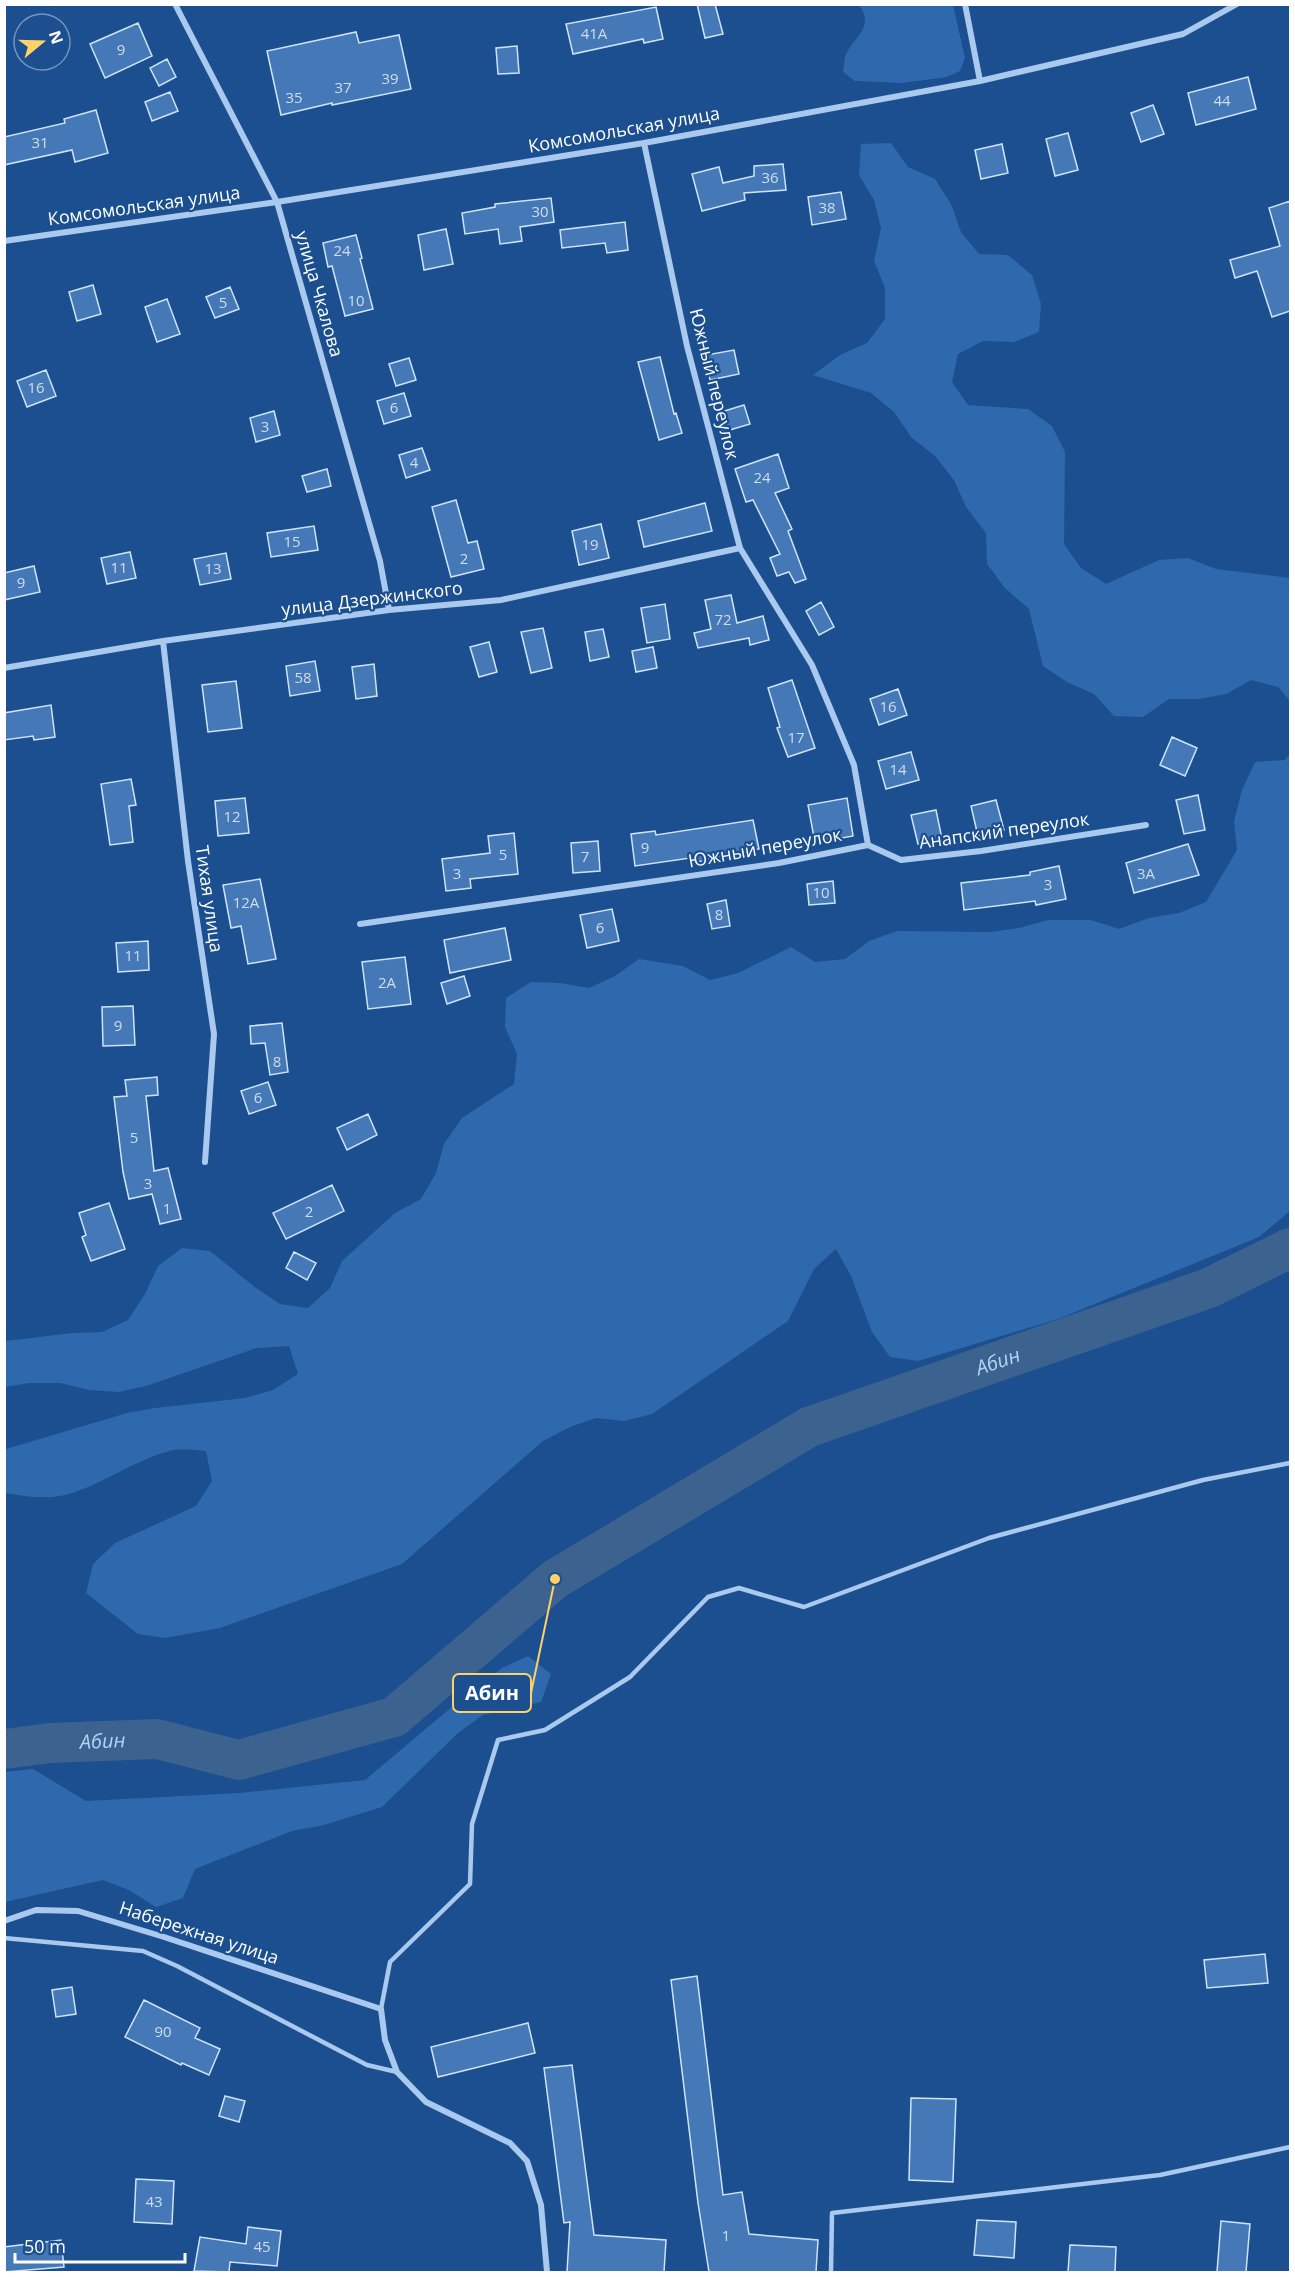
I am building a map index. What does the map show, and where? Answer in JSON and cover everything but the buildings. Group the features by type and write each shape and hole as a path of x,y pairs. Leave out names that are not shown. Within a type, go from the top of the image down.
{"street":[{"name":"улица Чкалова","path":"175,4 277,202 380,561 389,610"},
{"path":"965,4 980,81"},
{"name":"Комсомольская улица","path":"4,241 277,202 644,143 980,81 1183,34 1237,4"},
{"name":"Южный переулок","path":"360,924 779,863 868,845 854,765 812,664 740,548 687,346 644,143"},
{"name":"улица Дзержинского","path":"4,668 163,641 389,610 501,600 740,548"},
{"name":"Тихая улица","path":"163,641 188,861 214,1034 205,1162"},
{"name":"Анапский переулок","path":"868,845 901,860 981,851 1146,825"},
{"name":"Набережная улица","path":"4,1921 36,1910 78,1911 381,2009"},
{"path":"381,2009 385,2040 397,2072 426,2102 510,2143 527,2161 541,2205 547,2272"}],"lane":[{"path":"381,2009 390,1962 470,1884 472,1824 498,1740 545,1730 630,1677 708,1597 739,1587 804,1607 989,1538 1203,1480 1290,1463"},
{"path":"4,1938 143,1951 177,1966 367,2064 397,2072"},
{"path":"831,2272 832,2212 1160,2175 1290,2147"}],"shaded area":[{"path":"859,5 953,5 965,58 960,71 947,77 902,83 855,81 843,72 848,50 864,27 864,13"},
{"path":"891,143 908,167 935,179 951,204 961,232 979,254 1008,255 1032,275 1041,304 1039,332 1014,342 983,341 958,354 952,382 968,405 1028,409 1052,426 1065,452 1064,544 1081,568 1106,584 1159,560 1188,558 1216,569 1290,578 1290,701 1278,687 1251,680 1226,694 1199,699 1169,699 1143,717 1114,716 1094,694 1067,682 1043,666 1029,609 1005,588 987,564 986,533 966,507 954,480 935,456 911,437 894,412 871,393 813,375 840,355 867,343 885,319 885,288 874,261 881,228 874,200 859,175 861,144"},
{"path":"1290,754 1290,1211 1259,1237 1058,1319 918,1361 890,1357 872,1332 851,1276 836,1249 814,1269 788,1321 652,1414 624,1421 596,1418 570,1427 543,1441 402,1564 220,1628 165,1638 138,1634 86,1593 93,1564 115,1543 196,1506 212,1481 206,1451 177,1449 159,1454 93,1485 65,1495 43,1497 5,1493 6,1449 127,1413 245,1398 273,1390 298,1374 289,1346 257,1348 146,1386 118,1392 89,1390 60,1383 29,1383 5,1387 5,1341 102,1332 128,1320 145,1294 158,1266 182,1248 210,1251 280,1304 308,1308 330,1288 342,1261 395,1213 421,1199 436,1173 444,1144 462,1118 514,1084 517,1054 505,1027 506,998 531,982 560,983 589,988 615,976 639,959 683,966 710,980 738,973 791,947 815,962 845,959 869,941 897,931 990,932 1019,928 1048,920 1091,920 1119,929 1149,918 1179,913 1206,902 1237,850 1234,821 1242,790 1255,762 1285,760"},
{"path":"528,1656 551,1674 541,1702 483,1715 458,1733 382,1807 324,1825 292,1831 195,1869 183,1898 156,1907 129,1890 103,1880 5,1902 5,1772 33,1769 86,1801 239,1793 365,1780 502,1668"}],"waterway":[{"name":"Абин","path":"4,1749 50,1743 157,1739 239,1760 394,1717 555,1579 809,1427 1209,1288 1290,1248"}],"place":[{"name":"Абин","path":"555,1579"}]}
